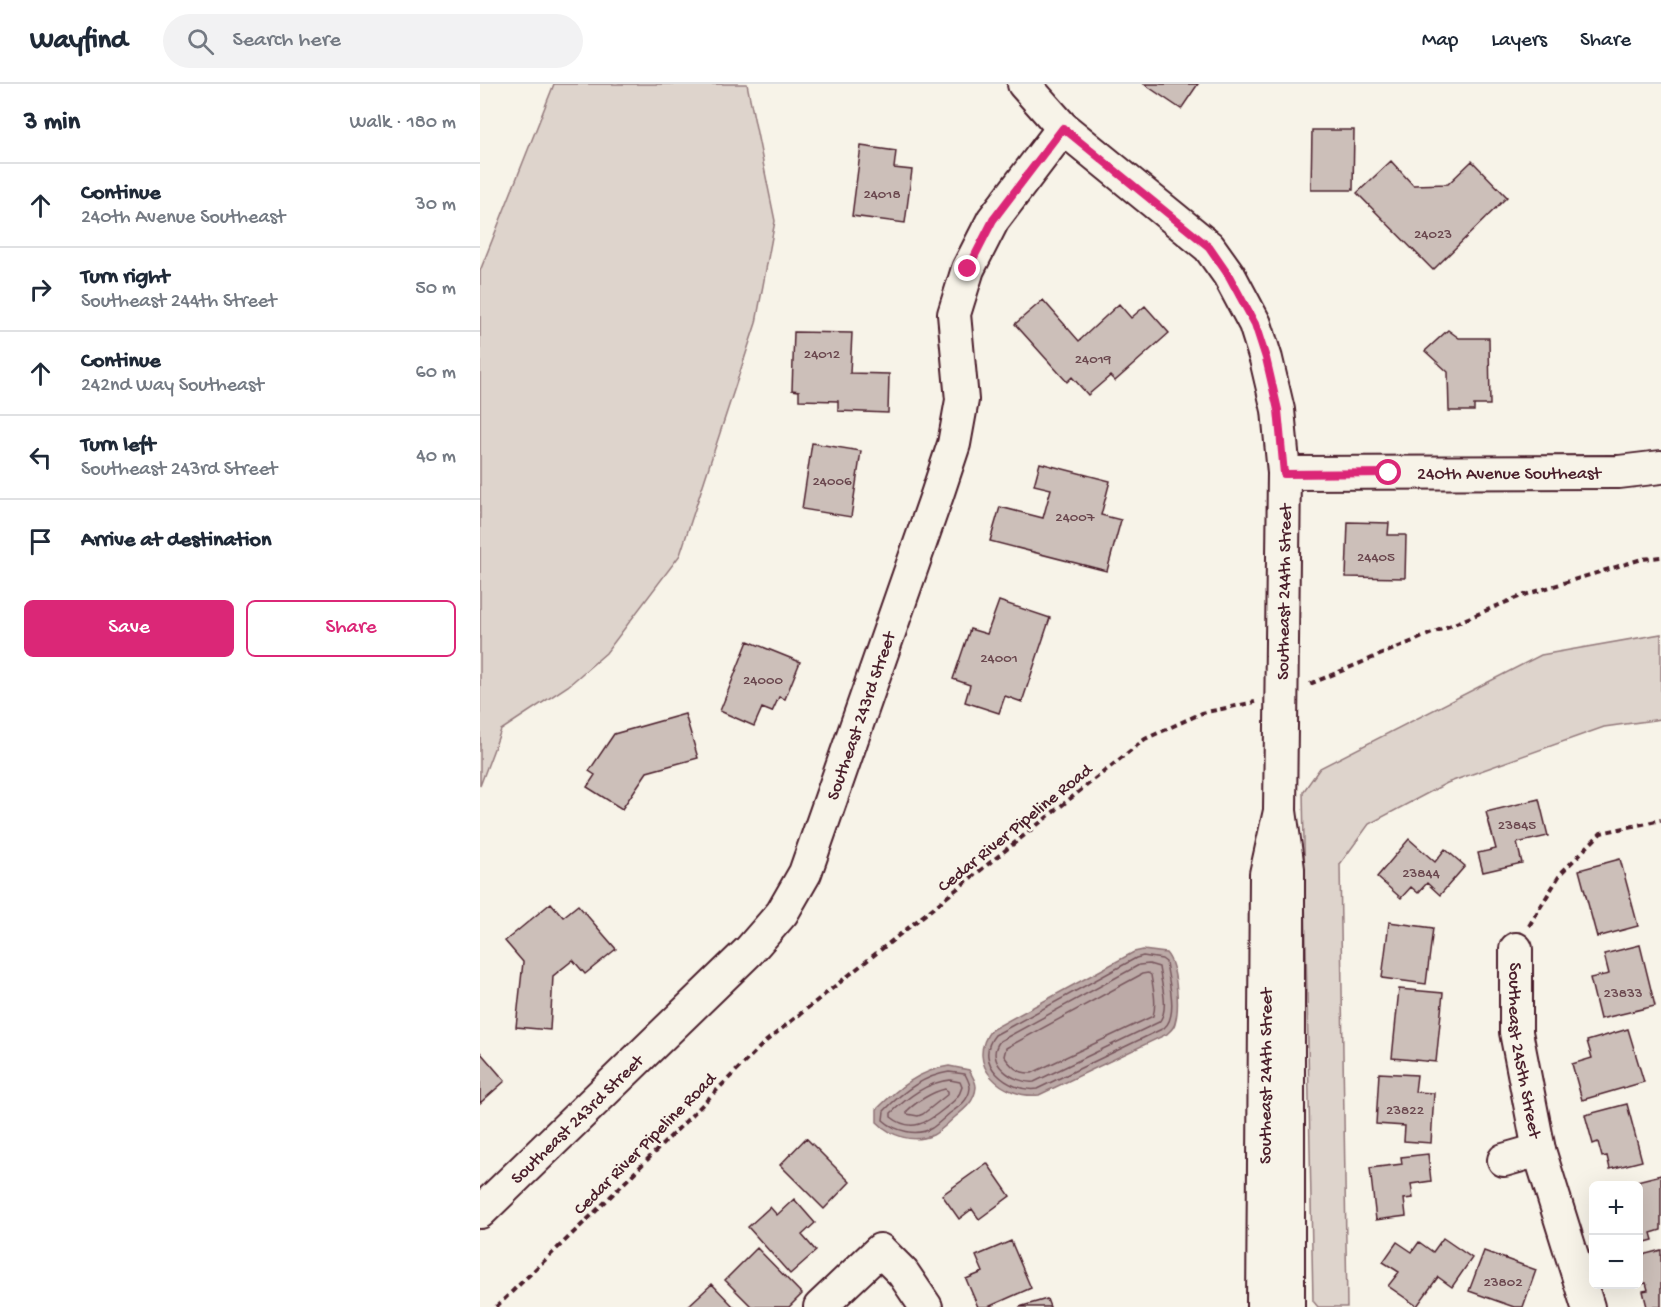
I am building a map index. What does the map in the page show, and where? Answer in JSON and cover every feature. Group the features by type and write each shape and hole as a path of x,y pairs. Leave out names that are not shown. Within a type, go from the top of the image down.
{"street":[{"name":"Southeast 244th Street","path":"1024,84 1063,128 1209,247 1229,276 1255,324 1266,358 1278,410 1284,474 1280,811 1288,869 1288,1307"},
{"name":"Southeast 243rd Street","path":"480,1212 749,951 782,913 805,873 954,444 962,400 954,314 968,269 993,220 1063,128"},
{"name":"240th Avenue Southeast","path":"1284,474 1619,472 1661,467"},
{"name":"Southeast 244th Street","path":"1263,1307 1266,874 1280,811"},
{"name":"Southeast 245th Street","path":"1516,949 1515,1032 1539,1150 1588,1307"},
{"name":"Southeast 245th Street","path":"1504,1160 1539,1150"},
{"path":"820,1307 880,1250 903,1274 926,1307"}],"path":[{"name":"Cedar River Pipeline Road","path":"496,1307 594,1213 765,1042 1145,739 1202,714 1281,696 1521,596 1642,559 1661,557"},
{"path":"1516,949 1561,873 1601,833 1661,820"}],"shaded area":[{"path":"554,84 747,84 775,221 756,323 680,555 606,653 568,686 501,730 480,786 480,271"},
{"path":"1661,634 1661,719 1604,727 1447,783 1369,824 1340,864 1347,1307 1318,1307 1313,1301 1303,792 1320,768 1541,655"}],"water":[{"path":"1143,950 1166,953 1173,967 1177,1007 1174,1026 1167,1034 1039,1095 1025,1095 1013,1091 991,1077 982,1055 984,1043 991,1030 1134,952"},
{"path":"949,1066 969,1070 976,1087 969,1104 939,1131 925,1138 910,1139 896,1135 877,1122 877,1109 901,1087 928,1071"}],"building":[{"path":"1144,84 1198,84 1181,109"},
{"path":"1312,130 1354,130 1353,190 1311,190"},
{"path":"861,146 896,151 894,168 912,170 905,223 852,216"},
{"path":"1391,161 1413,185 1448,184 1472,161 1507,197 1433,270 1357,193"},
{"path":"1043,300 1079,341 1119,304 1131,318 1145,306 1169,333 1115,381 1110,376 1088,395 1072,377 1067,382 1015,324"},
{"path":"1448,330 1459,338 1489,338 1490,405 1474,405 1474,411 1449,411 1448,372 1425,351"},
{"path":"794,332 852,333 850,373 889,374 888,413 838,411 838,401 799,400 799,391 792,390"},
{"path":"812,443 861,451 851,517 802,509"},
{"path":"1040,463 1110,481 1101,515 1121,520 1107,571 990,541 1000,507 1043,518 1051,489 1034,485"},
{"path":"1348,522 1389,523 1388,535 1406,535 1405,578 1346,577"},
{"path":"999,601 1050,618 1022,702 1005,696 999,713 965,702 970,685 953,679 970,629 987,634"},
{"path":"748,641 800,662 785,699 779,697 772,712 762,708 754,726 720,711"},
{"path":"685,714 698,758 647,772 622,809 587,787 595,775 589,771 614,734"},
{"path":"1539,799 1548,836 1517,843 1522,863 1483,872 1478,853 1496,849 1486,812"},
{"path":"1409,839 1435,862 1445,849 1465,866 1440,895 1427,883 1418,893 1411,887 1401,898 1377,877"},
{"path":"1620,859 1638,926 1597,937 1579,870"},
{"path":"551,903 563,917 578,905 616,949 585,974 573,960 553,976 550,1030 516,1027 523,962 505,941"},
{"path":"1389,922 1433,928 1426,984 1382,978"},
{"path":"1640,945 1655,1006 1600,1019 1590,978 1609,974 1604,954"},
{"path":"1399,989 1443,993 1436,1062 1392,1058"},
{"path":"1628,1029 1644,1082 1582,1100 1572,1064 1592,1058 1587,1041"},
{"path":"480,1052 505,1081 480,1103"},
{"path":"1379,1073 1417,1075 1415,1092 1434,1093 1431,1143 1404,1141 1405,1126 1376,1124"},
{"path":"1627,1104 1642,1161 1610,1169 1607,1156 1602,1157 1598,1142 1593,1144 1585,1115"},
{"path":"806,1138 850,1182 824,1209 780,1165"},
{"path":"1428,1154 1431,1181 1411,1184 1413,1198 1404,1199 1406,1216 1376,1220 1370,1168 1402,1164 1401,1157"},
{"path":"987,1163 1010,1196 979,1219 972,1209 959,1219 942,1195"},
{"path":"1661,1175 1661,1230 1651,1233 1653,1240 1643,1243 1643,1181 1637,1181"},
{"path":"794,1199 815,1223 802,1235 816,1251 790,1274 748,1227 770,1207 777,1215"},
{"path":"1443,1238 1472,1258 1452,1287 1438,1277 1417,1306 1388,1286 1399,1272 1383,1262 1397,1242 1412,1252 1419,1242 1433,1252"},
{"path":"1011,1241 1031,1288 988,1307 978,1307 966,1279 983,1272 976,1256"},
{"path":"757,1248 802,1294 789,1307 752,1307 725,1280"},
{"path":"1661,1250 1661,1307 1647,1307 1643,1291 1648,1290 1646,1283 1643,1284 1643,1255"},
{"path":"1484,1251 1536,1270 1523,1307 1514,1307 1469,1291"},
{"path":"712,1284 734,1307 687,1307"},
{"path":"1047,1299 1050,1307 1019,1307"}],"route":[{"path":"968,269 993,220 1063,128 1209,247 1229,276 1255,324 1266,358 1278,410 1284,474 1389,473"}]}
